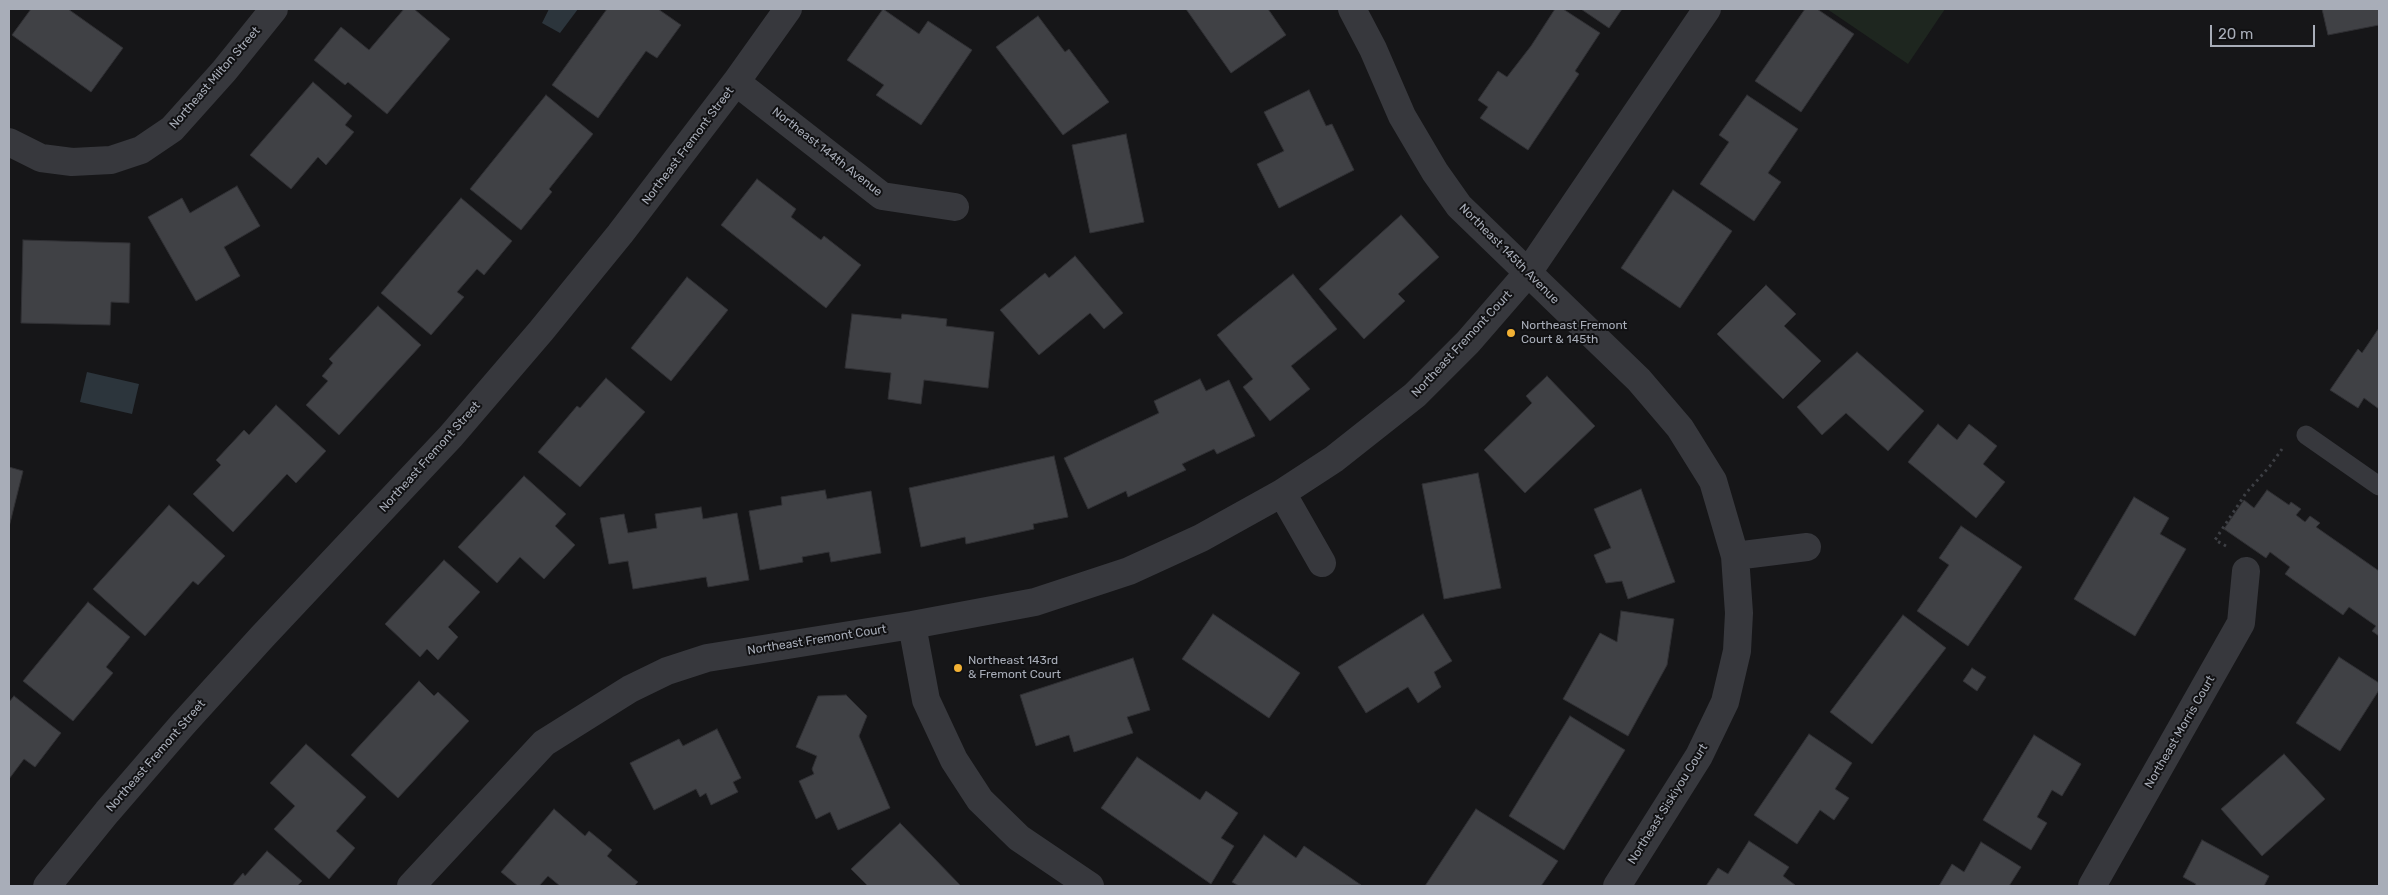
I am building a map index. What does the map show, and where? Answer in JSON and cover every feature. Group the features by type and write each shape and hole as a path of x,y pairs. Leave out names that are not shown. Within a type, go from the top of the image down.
{"street":[{"name":"Northeast Milton Street","path":"9,142 41,158 72,162 111,160 140,150 172,129 224,71 274,9"},
{"name":"Northeast Fremont Street","path":"47,886 107,812 183,724 451,436 530,344 620,234 736,82 788,9"},
{"name":"Northeast 145th Avenue","path":"1352,9 1373,49 1402,116 1435,172 1460,206 1527,274 1638,380 1680,428 1712,480 1736,556"},
{"name":"Northeast Fremont Court","path":"411,886 544,743 630,689 667,671 707,658 912,625 1035,602 1129,571 1201,538 1282,493 1334,460 1415,395 1468,342 1527,274 1707,9"},
{"name":"Northeast 144th Avenue","path":"736,82 882,196 955,207"},
{"path":"1282,493 1322,563"},
{"path":"1736,556 1807,547"},
{"name":"Northeast Siskiyou Court","path":"1617,886 1700,756 1726,702 1737,651 1739,613 1736,556"},
{"name":"Northeast Morris Court","path":"2092,886 2242,623 2246,571"},
{"path":"912,625 926,700 954,760 980,800 1019,838 1090,886"}],"lane":[{"path":"2306,434 2379,486"}],"path":[{"path":"2246,571 2246,559 2215,540 2246,493 2270,466 2295,429 2306,434"}],"shaded area":[{"path":"549,9 578,9 560,33 542,23"},
{"path":"1827,9 1945,9 1908,64"},
{"path":"87,372 139,384 132,414 80,402"}],"building":[{"path":"31,9 68,9 123,48 91,92 12,35"},
{"path":"404,9 414,9 450,39 387,114 348,82 345,85 314,60 341,27 369,50"},
{"path":"607,9 658,9 681,25 657,58 646,51 598,118 552,85"},
{"path":"883,9 919,34 928,21 972,50 921,125 876,95 884,85 847,60"},
{"path":"1186,9 1268,9 1286,35 1231,73"},
{"path":"1555,9 1563,9 1600,33 1575,71 1579,74 1528,150 1480,118 1488,107 1478,100 1498,71 1507,77 1531,46"},
{"path":"1581,9 1622,9 1609,28"},
{"path":"1805,9 1817,9 1854,34 1801,112 1755,81"},
{"path":"2322,9 2379,9 2379,25 2328,35"},
{"path":"1038,16 1065,52 1069,49 1109,102 1063,135 996,47"},
{"path":"313,82 352,116 345,125 354,132 326,165 318,157 291,189 250,155"},
{"path":"1309,90 1326,126 1332,124 1354,170 1279,208 1257,164 1284,151 1264,112"},
{"path":"546,95 593,134 549,189 552,192 521,230 470,189"},
{"path":"1747,95 1798,129 1768,173 1781,182 1754,221 1700,184 1729,142 1719,135"},
{"path":"1126,134 1144,222 1090,233 1072,145"},
{"path":"757,179 796,209 791,217 821,240 824,236 861,265 826,308 721,225"},
{"path":"237,186 260,226 224,247 240,276 196,301 148,217 182,198 190,213"},
{"path":"1673,190 1732,231 1680,308 1621,268"},
{"path":"461,198 512,241 484,275 477,269 457,292 464,297 431,335 381,293"},
{"path":"1401,215 1439,257 1398,294 1405,301 1364,339 1319,289"},
{"path":"23,240 130,243 129,303 111,302 110,325 21,323"},
{"path":"1075,256 1123,313 1104,329 1090,313 1039,355 1000,310 1045,273 1049,278"},
{"path":"1293,274 1337,329 1291,366 1310,389 1270,421 1243,387 1253,379 1217,335"},
{"path":"687,277 728,310 671,381 631,348"},
{"path":"1766,285 1796,314 1784,326 1821,361 1783,399 1717,334"},
{"path":"378,306 421,345 339,435 306,405 328,381 322,376 333,363 329,359"},
{"path":"852,314 901,319 902,314 947,319 946,326 994,332 988,388 924,380 921,404 888,399 891,373 845,368"},
{"path":"2379,328 2379,409 2364,398 2358,408 2330,390 2358,349 2362,353"},
{"path":"1857,352 1924,411 1888,451 1846,413 1822,435 1797,407"},
{"path":"1547,376 1595,426 1525,493 1484,450 1532,403 1526,396"},
{"path":"606,378 645,412 580,487 538,452 577,406 580,408"},
{"path":"1200,379 1206,391 1229,380 1255,436 1217,454 1214,449 1182,464 1186,470 1128,497 1126,491 1088,509 1064,458 1159,413 1154,401"},
{"path":"276,405 326,451 296,483 287,474 233,532 193,494 221,465 216,460 244,430 249,435"},
{"path":"1938,424 1957,440 1969,424 1997,446 1983,464 2005,482 1976,518 1908,462"},
{"path":"1054,456 1068,517 1033,524 1034,529 966,544 965,537 921,547 909,488"},
{"path":"9,467 23,471 9,527"},
{"path":"1478,473 1501,588 1444,599 1422,484"},
{"path":"524,476 566,514 555,526 575,545 544,579 520,557 497,583 458,547"},
{"path":"1641,489 1675,582 1628,599 1622,581 1606,583 1594,555 1611,548 1594,509"},
{"path":"825,490 827,499 871,491 881,553 831,562 829,552 802,557 803,562 760,570 749,511 782,505 781,497"},
{"path":"2267,490 2289,505 2291,502 2301,509 2296,515 2305,522 2310,516 2320,523 2316,527 2379,571 2379,636 2372,631 2376,626 2349,607 2343,615 2285,574 2290,567 2270,552 2266,558 2224,529 2244,500 2254,508"},
{"path":"2134,497 2169,518 2160,534 2186,549 2135,636 2074,599"},
{"path":"169,505 225,556 198,585 193,581 145,636 93,589"},
{"path":"701,507 703,519 737,513 749,580 708,587 706,577 633,589 628,561 609,564 600,518 624,514 628,533 657,528 655,514"},
{"path":"1961,526 2022,567 1968,646 1917,611 1949,565 1939,558"},
{"path":"444,560 480,592 448,627 458,637 438,660 427,649 420,657 385,624"},
{"path":"88,602 130,637 106,667 113,673 73,721 23,681"},
{"path":"1621,611 1674,619 1667,665 1628,736 1563,699 1600,633 1617,642"},
{"path":"1213,614 1300,673 1269,718 1182,659"},
{"path":"1423,614 1452,661 1434,672 1441,687 1418,703 1408,687 1366,713 1338,667"},
{"path":"1903,615 1946,648 1872,744 1830,712"},
{"path":"2339,657 2379,683 2379,690 2340,751 2296,723"},
{"path":"1133,658 1150,710 1127,717 1133,733 1074,752 1069,735 1036,746 1020,695"},
{"path":"1972,668 1986,677 1977,691 1963,681"},
{"path":"419,681 434,696 438,692 469,721 398,798 351,755"},
{"path":"846,695 867,716 859,736 890,808 838,830 830,812 816,819 799,781 814,774 812,769 817,756 796,747 818,696"},
{"path":"14,696 61,733 35,767 24,759 9,779 9,702"},
{"path":"1570,716 1625,750 1564,850 1509,816"},
{"path":"717,729 741,778 733,782 738,792 711,805 706,793 700,797 696,789 654,810 630,763 679,739 683,746"},
{"path":"1809,734 1852,763 1835,789 1849,798 1834,820 1820,810 1797,844 1754,815"},
{"path":"2034,735 2081,764 2062,796 2052,790 2037,817 2047,823 2031,850 1983,820"},
{"path":"306,744 366,797 336,831 355,848 329,879 274,829 295,806 270,783"},
{"path":"2284,754 2325,799 2262,856 2221,809"},
{"path":"1137,757 1200,800 1206,791 1238,813 1221,838 1234,846 1211,884 1101,808"},
{"path":"554,809 585,836 589,831 612,850 607,856 638,882 634,886 560,886 548,876 539,886 518,886 501,872"},
{"path":"1476,809 1558,861 1541,886 1425,886"},
{"path":"900,823 961,886 868,886 851,869"},
{"path":"1264,835 1296,858 1304,846 1361,885 1239,886 1232,882"},
{"path":"2202,840 2269,876 2264,886 2195,886 2196,884 2183,877"},
{"path":"1749,841 1789,867 1783,876 1795,885 1706,886 1718,868 1728,874"},
{"path":"1981,842 2021,867 2009,886 1939,886 1952,864 1964,872"},
{"path":"267,851 302,881 297,886 232,886 243,873 245,876"}],"place":[{"name":"Northeast Fremont Court & 145th","path":"1511,333"},
{"name":"Northeast 143rd & Fremont Court","path":"958,668"}]}
